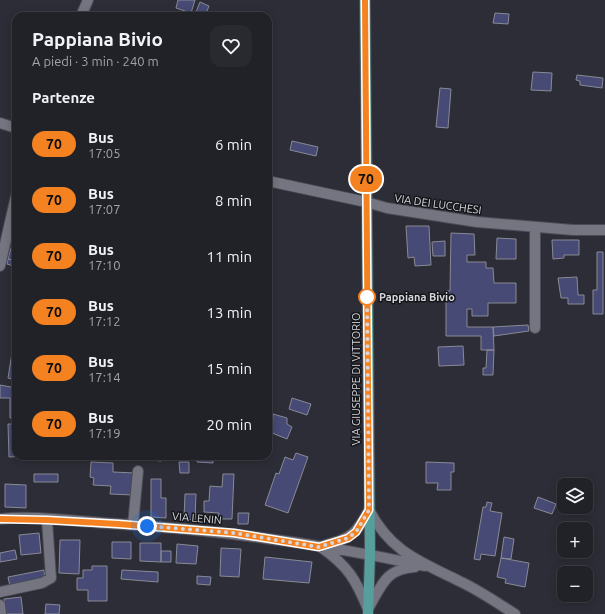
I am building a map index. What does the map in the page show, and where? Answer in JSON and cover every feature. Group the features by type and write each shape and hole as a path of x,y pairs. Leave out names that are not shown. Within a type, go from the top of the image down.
{"main road":[{"name":"VIA GIUSEPPE DI VITTORIO","path":"365,0 370,554 368,611"}],"street":[{"path":"83,12 88,0"},
{"path":"0,123 12,127"},
{"name":"VIA DEI LUCCHESI","path":"272,182 387,208 477,222 535,228 605,230"},
{"path":"0,266 12,214"},
{"path":"535,228 535,328"},
{"path":"133,525 138,471"},
{"name":"VIA LENIN","path":"319,547 348,538 356,532 369,510 387,538 425,566"},
{"name":"VIA LENIN","path":"0,520 47,520 234,533 370,554 425,566 460,581 515,614"},
{"path":"0,592 42,583 51,578 47,520"},
{"name":"VIA LENIN","path":"319,547 336,558 351,573 368,611"},
{"name":"VIA LENIN","path":"368,611 382,585 393,572 405,567 425,566"},
{"path":"0,605 2,614"}],"building":[{"path":"178,0 195,0 191,12 176,8"},
{"path":"200,2 209,6 207,12 196,12"},
{"path":"495,13 509,14 508,24 493,23"},
{"path":"533,72 552,73 551,91 531,90"},
{"path":"577,75 603,78 602,88 580,85 580,81 576,80"},
{"path":"440,88 451,89 448,128 436,127"},
{"path":"292,141 318,147 316,156 290,150"},
{"path":"406,226 429,226 431,265 415,266 414,257 408,258"},
{"path":"451,233 474,234 475,255 467,255 467,262 486,262 486,268 493,268 494,283 516,283 516,303 488,303 488,316 472,316 472,309 467,309 467,327 493,327 494,350 481,350 481,336 446,336 446,291 450,291"},
{"path":"497,238 516,239 516,259 496,259"},
{"path":"552,240 579,240 579,255 564,255 564,258 553,259"},
{"path":"445,241 445,256 433,256 432,242"},
{"path":"12,245 12,260 8,259"},
{"path":"597,252 603,252 603,314 593,314 593,290 597,290"},
{"path":"8,259 12,260 12,266 7,264"},
{"path":"577,277 578,295 584,295 584,304 568,304 568,298 561,298 558,278"},
{"path":"528,325 529,331 494,336 493,327"},
{"path":"463,346 464,365 439,366 438,347"},
{"path":"487,350 494,350 493,375 483,375 483,368 486,368"},
{"path":"12,353 12,379 8,378"},
{"path":"0,385 12,387 12,418 10,418 10,398 0,398"},
{"path":"292,398 311,404 307,415 289,409"},
{"path":"273,414 287,418 287,424 292,427 287,439 272,433"},
{"path":"8,424 12,424 12,457 9,457"},
{"path":"296,453 308,457 288,513 265,505 276,473 279,474 285,457 293,460"},
{"path":"197,460 213,460 213,463 197,462"},
{"path":"91,462 113,463 113,472 135,473 133,495 110,494 111,486 93,485 94,478 90,477"},
{"path":"179,462 189,462 189,473 180,473"},
{"path":"426,462 454,463 454,472 451,472 451,490 437,490 438,483 426,483"},
{"path":"34,474 58,474 58,482 34,482"},
{"path":"223,474 234,474 232,519 218,519 219,513 204,512 204,501 209,501 210,486 222,487"},
{"path":"151,479 161,479 161,498 166,498 166,518 151,517"},
{"path":"5,484 26,485 26,508 5,507"},
{"path":"185,494 196,494 195,520 184,519"},
{"path":"538,497 556,504 552,514 534,508"},
{"path":"487,502 492,503 490,511 502,513 495,556 481,554 480,560 474,559 483,507 486,507"},
{"path":"238,513 249,513 248,524 238,524"},
{"path":"39,533 41,553 21,555 19,535"},
{"path":"504,537 514,539 511,559 501,558"},
{"path":"60,540 80,540 79,574 59,573"},
{"path":"112,542 131,542 131,559 112,558"},
{"path":"140,543 161,543 161,562 140,561"},
{"path":"177,544 198,546 196,564 176,563"},
{"path":"221,548 241,549 239,577 220,576"},
{"path":"15,550 17,559 0,562 0,553"},
{"path":"161,551 171,551 171,562 161,562"},
{"path":"265,557 312,562 309,583 263,579"},
{"path":"501,558 529,563 525,587 505,583 506,579 497,577"},
{"path":"92,566 107,566 107,601 88,601 88,590 77,590 77,578 83,578 83,570 92,570"},
{"path":"44,570 45,579 10,586 8,577"},
{"path":"122,570 158,572 158,582 121,579"},
{"path":"197,576 211,577 210,585 197,584"},
{"path":"21,597 23,614 6,614 4,599"},
{"path":"46,604 60,605 59,614 45,614"}],"bus line":[{"name":"70","path":"0,519 118,524 234,533 319,547 348,538 356,532 369,510 365,0"}],"place":[{"name":"Pappiana Bivio","path":"367,297"}],"route":[{"path":"147,526 234,533 319,547 348,538 356,532 369,510 367,292 367,297"}]}
